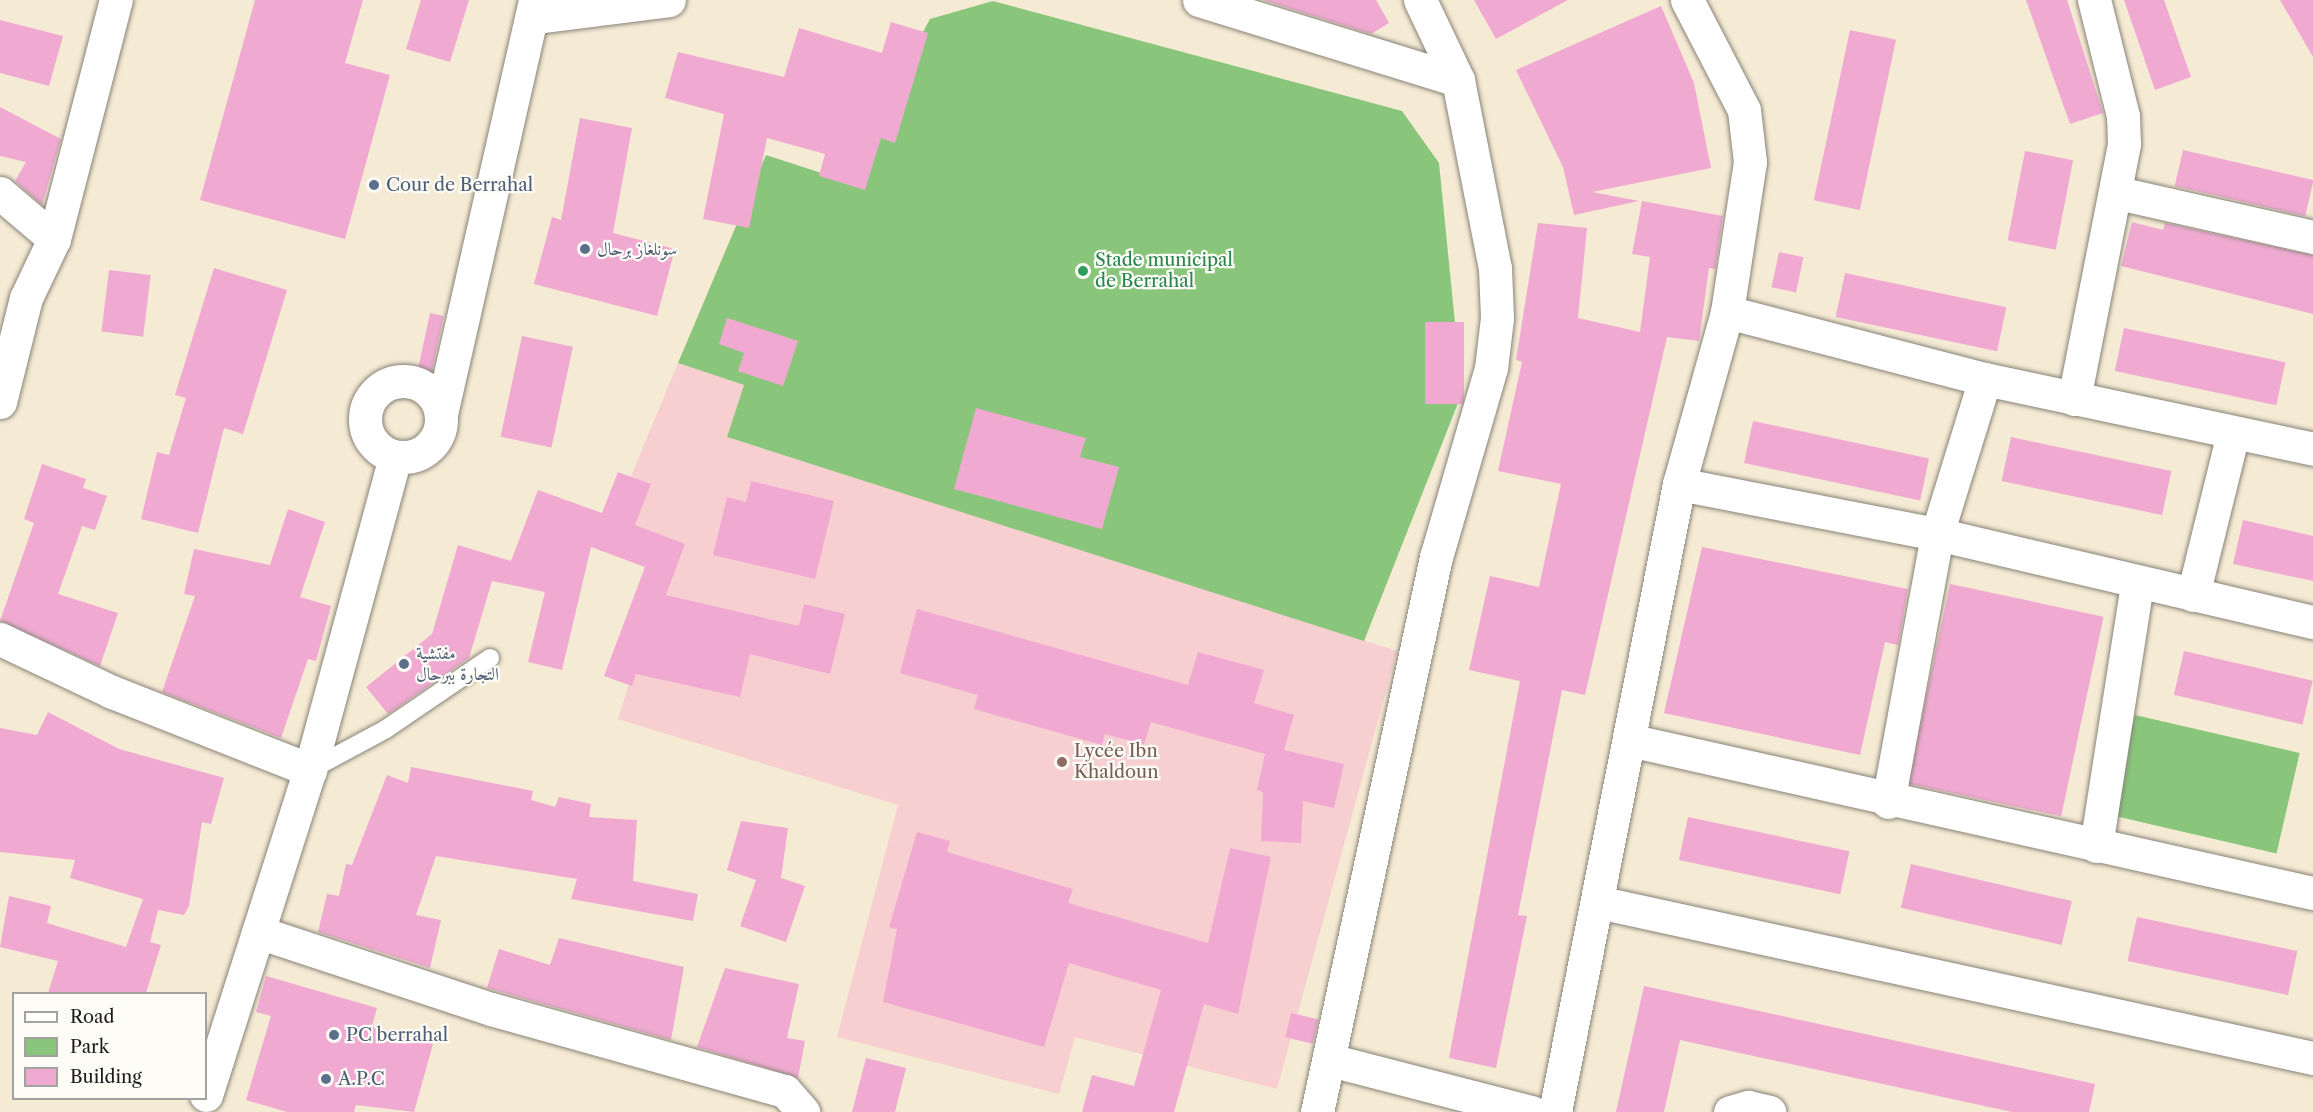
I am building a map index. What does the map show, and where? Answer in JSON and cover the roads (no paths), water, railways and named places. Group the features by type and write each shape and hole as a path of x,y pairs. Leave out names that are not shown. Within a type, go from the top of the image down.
{"street":[{"path":"0,402 13,300 54,239 116,0"},
{"path":"441,414 421,384 395,381 373,394 364,419 367,432 378,447 395,456 429,447 441,414 535,9 669,0"},
{"path":"1199,0 1458,80"},
{"path":"1317,1112 1330,1060 1436,557 1492,358 1495,268 1458,80 1420,0"},
{"path":"1555,1112 1679,484 1727,312 1749,139 1730,76 1686,0"},
{"path":"2074,399 2118,193 2123,116 2094,0"},
{"path":"0,193 54,239"},
{"path":"2118,193 2313,237"},
{"path":"1727,312 1985,379 2313,449"},
{"path":"1888,802 1937,534 1985,379"},
{"path":"2193,595 2233,433"},
{"path":"207,1091 310,770 395,456"},
{"path":"1679,484 1937,534 2137,584 2313,622"},
{"path":"2096,846 2137,584"},
{"path":"0,639 112,692 310,770"},
{"path":"1629,740 1888,802 2313,893"},
{"path":"1598,902 2313,1058"},
{"path":"258,932 491,1009 785,1091 803,1112"},
{"path":"1330,1060 1531,1112"},
{"path":"1730,1112 1748,1107 1769,1112"}],"lane":[{"path":"310,770 386,729 490,658"}],"place":[{"name":"Cour de Berrahal","path":"374,185"},
{"name":"سونلغاز برحال","path":"585,249"},
{"name":"Stade municipal de Berrahal","path":"1083,271"},
{"name":"مفتشية التجارة ببرحال","path":"404,664"},
{"name":"Lycée Ibn Khaldoun","path":"1062,762"},
{"name":"PC berrahal","path":"334,1035"},
{"name":"A.P.C","path":"326,1079"}]}
